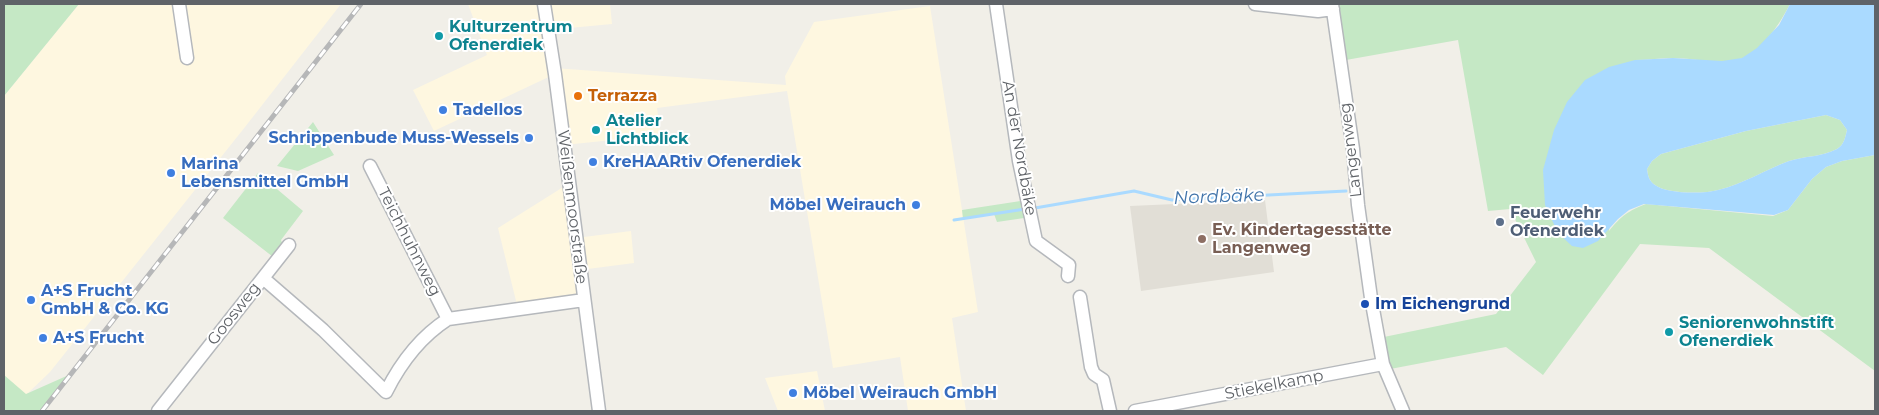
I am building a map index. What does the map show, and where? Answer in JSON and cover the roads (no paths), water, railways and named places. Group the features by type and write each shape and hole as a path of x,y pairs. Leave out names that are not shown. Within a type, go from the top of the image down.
{"street":[{"path":"179,4 187,58"},
{"name":"Weißenmoorstraße","path":"544,4 599,411"},
{"name":"An der Nordbäke","path":"996,4 1019,161 1036,241 1069,265 1068,276"},
{"path":"1255,4 1318,11 1332,7"},
{"name":"Langenweg","path":"1332,7 1353,149 1358,205 1371,298 1383,364 1402,411"},
{"name":"Teichhuhnweg","path":"370,166 448,319"},
{"path":"262,278 289,245"},
{"name":"Goosweg","path":"158,411 262,278 323,330 386,392 396,371 429,332 448,319"},
{"path":"1080,297 1091,368 1094,374 1103,380 1110,411"},
{"path":"448,319 584,300"},
{"name":"Stiekelkamp","path":"1135,411 1383,364"}],"water":[{"path":"1790,4 1875,4 1875,155 1842,161 1826,167 1812,179 1788,210 1774,215 1644,204 1629,210 1598,241 1583,248 1572,246 1558,233 1545,205 1543,170 1554,130 1567,102 1585,80 1609,67 1635,60 1673,58 1722,61 1742,58 1757,48 1779,25","holes":["1826,115 1840,120 1847,130 1843,143 1837,149 1825,154 1789,161 1727,187 1704,192 1676,192 1660,188 1651,182 1648,176 1647,169 1652,161 1661,154 1746,131"]}],"waterway":[{"name":"Nordbäke","path":"1035,208 1134,191 1172,200 1346,191"},
{"name":"Nordbäke","path":"954,220 1025,209"}],"railway":[{"path":"42,411 361,4"}],"place":[{"name":"Kulturzentrum Ofenerdiek","path":"439,36"},
{"name":"Terrazza","path":"578,96"},
{"name":"Tadellos","path":"443,110"},
{"name":"Atelier Lichtblick","path":"596,130"},
{"name":"Schrippenbude Muss-Wessels","path":"529,138"},
{"name":"KreHAARtiv Ofenerdiek","path":"593,162"},
{"name":"Marina Lebensmittel GmbH","path":"171,173"},
{"name":"Möbel Weirauch","path":"916,205"},
{"name":"Feuerwehr Ofenerdiek","path":"1500,222"},
{"name":"Ev. Kindertagesstätte Langenweg","path":"1202,239"},
{"name":"A+S Frucht GmbH & Co. KG","path":"31,300"},
{"name":"Im Eichengrund","path":"1365,304"},
{"name":"Seniorenwohnstift Ofenerdiek","path":"1669,332"},
{"name":"A+S Frucht","path":"43,338"},
{"name":"Möbel Weirauch GmbH","path":"793,393"}]}
